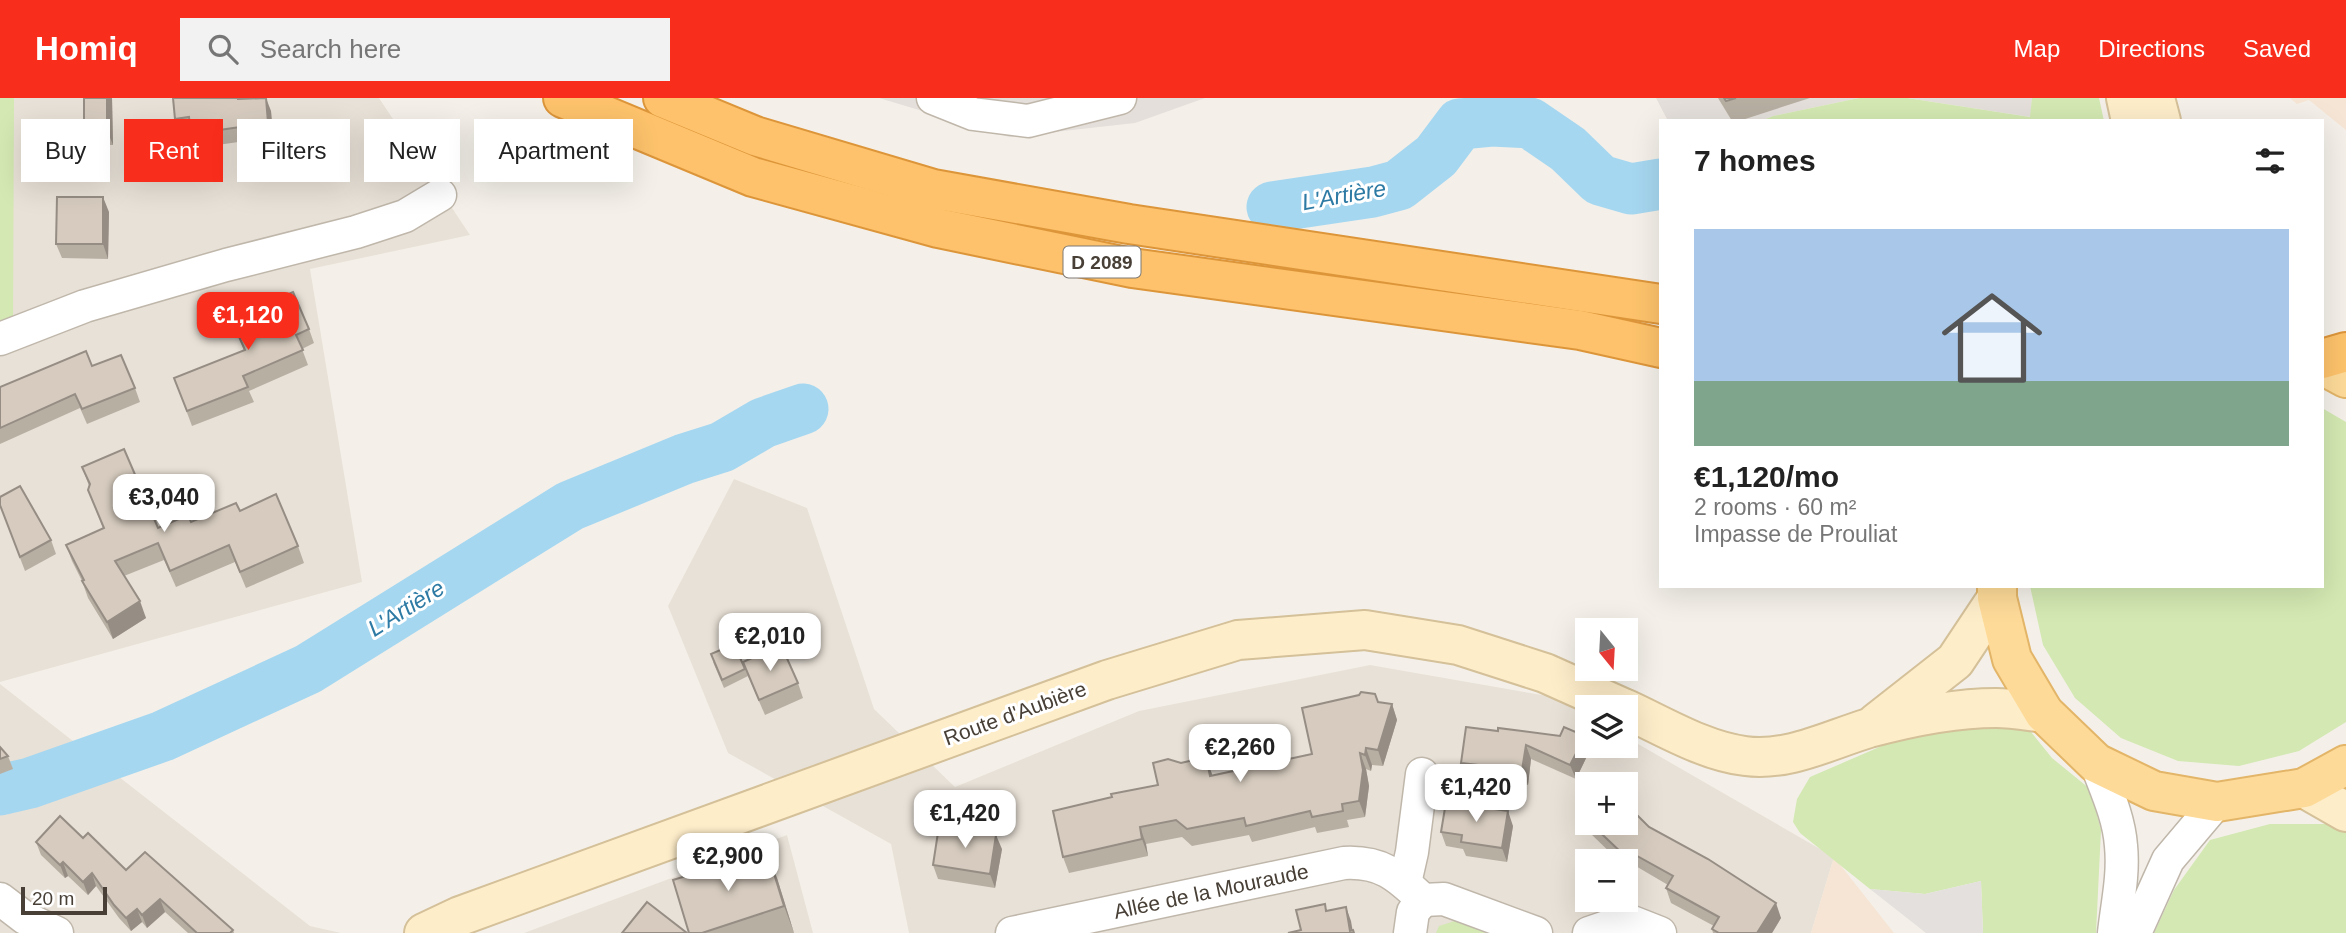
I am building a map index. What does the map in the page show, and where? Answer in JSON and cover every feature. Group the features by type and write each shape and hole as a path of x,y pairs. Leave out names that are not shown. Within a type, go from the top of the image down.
{"highway":[{"name":"D 2089","path":"563,98 753,177 937,228 1132,268 1580,330 1659,348"},
{"name":"D 2089","path":"663,98 755,136 933,189 1129,225 1659,304"},
{"path":"2324,358 2346,352"}],"main road":[{"path":"2126,98 2131,119"},
{"path":"2153,98 2160,119"},
{"path":"2324,366 2346,378"},
{"path":"1997,592 2012,659 2043,713 2096,763 2154,791 2217,802 2304,788 2346,765"},
{"path":"1869,728 1955,660 1997,592"},
{"name":"Route d'Aubière","path":"424,933 460,916 1107,680 1238,639 1365,630 1458,645 1545,673 1594,695"},
{"path":"1638,714 1708,746 1746,756 1778,755 1822,745 1869,728 1951,710 1997,708 2043,713"},
{"path":"2304,788 2346,812"}],"street":[{"path":"933,98 973,114 1028,121 1121,98"},
{"path":"0,339 85,306 226,265 356,232 405,216 440,195"},
{"path":"2096,763 2116,819 2121,846 2122,869 2114,933"},
{"path":"1410,933 1414,892 1412,852 1422,774"},
{"path":"2135,933 2168,859 2217,802"},
{"name":"Allée de la Mouraude","path":"1012,933 1344,863 1364,862 1381,867 1414,892 1444,899 1536,933"},
{"path":"0,899 25,918 57,933"},
{"path":"1589,933 1627,920 1660,933"}],"shaded area":[{"path":"14,98 379,98 393,119 364,119 364,182 435,182 470,235 310,269 362,582 0,682 0,339"},
{"path":"879,98 1205,98 1135,123 1009,137"},
{"path":"1656,98 1859,98 1766,119 1667,119"},
{"path":"1907,98 2032,98 2031,117"},
{"path":"2290,98 2346,98 2346,130 2309,100 2297,104"},
{"path":"734,479 807,508 874,709 955,787 1139,711 1370,665 1559,698 1575,708 1575,758 1638,758 1638,744 1834,857 1811,933 909,933 891,844 728,753 668,606"},
{"path":"0,684 310,926 341,933 0,933"},
{"path":"787,835 813,933 524,933"},
{"path":"1834,857 1894,933 1811,933"},
{"path":"1981,881 1983,933 1926,933 1870,889 1925,894"}],"green space":[{"path":"0,98 14,98 13,333 0,339"},
{"path":"1859,98 1907,98 2030,117 2032,98 2099,98 2104,119 1766,119"},
{"path":"2324,409 2346,422 2346,722 2299,751 2239,766 2178,761 2121,738 2075,698 2043,645 2030,588 2324,588"},
{"path":"1942,720 2027,727 2052,758 2090,789 2101,830 2096,933 1983,933 1981,881 1925,894 1870,889 1800,833 1793,822 1797,799 1810,777"},
{"path":"2270,824 2334,824 2346,833 2346,933 2154,933 2174,890 2210,840"},
{"path":"1458,920 1489,933 1436,933 1439,926"}],"building":[{"path":"84,98 107,98 107,119 84,119"},
{"path":"173,98 266,98 268,119 237,119 237,127 223,129 223,119 175,119"},
{"path":"57,197 103,197 103,244 56,244"},
{"path":"293,292 309,329 296,335 303,350 243,376 248,387 187,411 174,378 245,350 231,319"},
{"path":"86,351 92,366 121,355 135,388 82,409 75,394 0,428 0,387"},
{"path":"124,449 158,528 188,515 191,522 236,503 240,511 276,494 298,546 240,572 229,545 170,571 158,543 115,561 140,601 107,622 82,581 84,580 66,545 104,528 88,490 90,484 82,467"},
{"path":"20,486 51,540 20,557 0,505 0,497"},
{"path":"734,644 745,669 722,680 711,654"},
{"path":"781,645 798,683 759,700 743,662"},
{"path":"1361,692 1375,694 1378,702 1392,704 1378,750 1366,748 1365,755 1360,753 1363,770 1359,801 1342,804 1343,811 1312,817 1310,811 1246,826 1244,818 1187,829 1176,820 1140,827 1142,839 1063,857 1053,811 1112,797 1111,794 1158,785 1153,763 1168,759 1181,763 1206,757 1210,776 1312,754 1302,708 1359,695"},
{"path":"1466,727 1560,736 1564,727 1575,732 1575,755 1570,765 1526,745 1522,770 1461,763"},
{"path":"0,747 8,756 0,759"},
{"path":"1446,802 1508,811 1502,848 1461,842 1462,835 1441,832"},
{"path":"60,816 83,838 88,833 126,870 145,852 233,930 230,933 197,933 160,899 142,915 137,909 126,918 92,873 83,882 63,862 60,865 36,842"},
{"path":"1638,816 1649,827 1708,859 1776,903 1757,933 1719,933 1712,929 1719,917 1666,888 1673,876 1638,857 1638,849 1618,849 1603,835 1638,835"},
{"path":"939,826 996,835 990,874 933,865"},
{"path":"767,851 784,906 702,933 689,933 673,880"},
{"path":"647,902 687,933 622,933"},
{"path":"1325,904 1326,911 1346,907 1350,931 1353,930 1354,933 1288,933 1301,930 1296,910"}],"waterway":[{"name":"L'Artière","path":"1272,207 1373,192 1399,185 1436,156 1460,124 1492,121 1530,123 1568,149 1600,180 1631,189 1659,184"},
{"name":"L'Artière","path":"0,790 30,783 163,736 308,669 570,506 684,459 722,447 763,423 803,409"}]}
